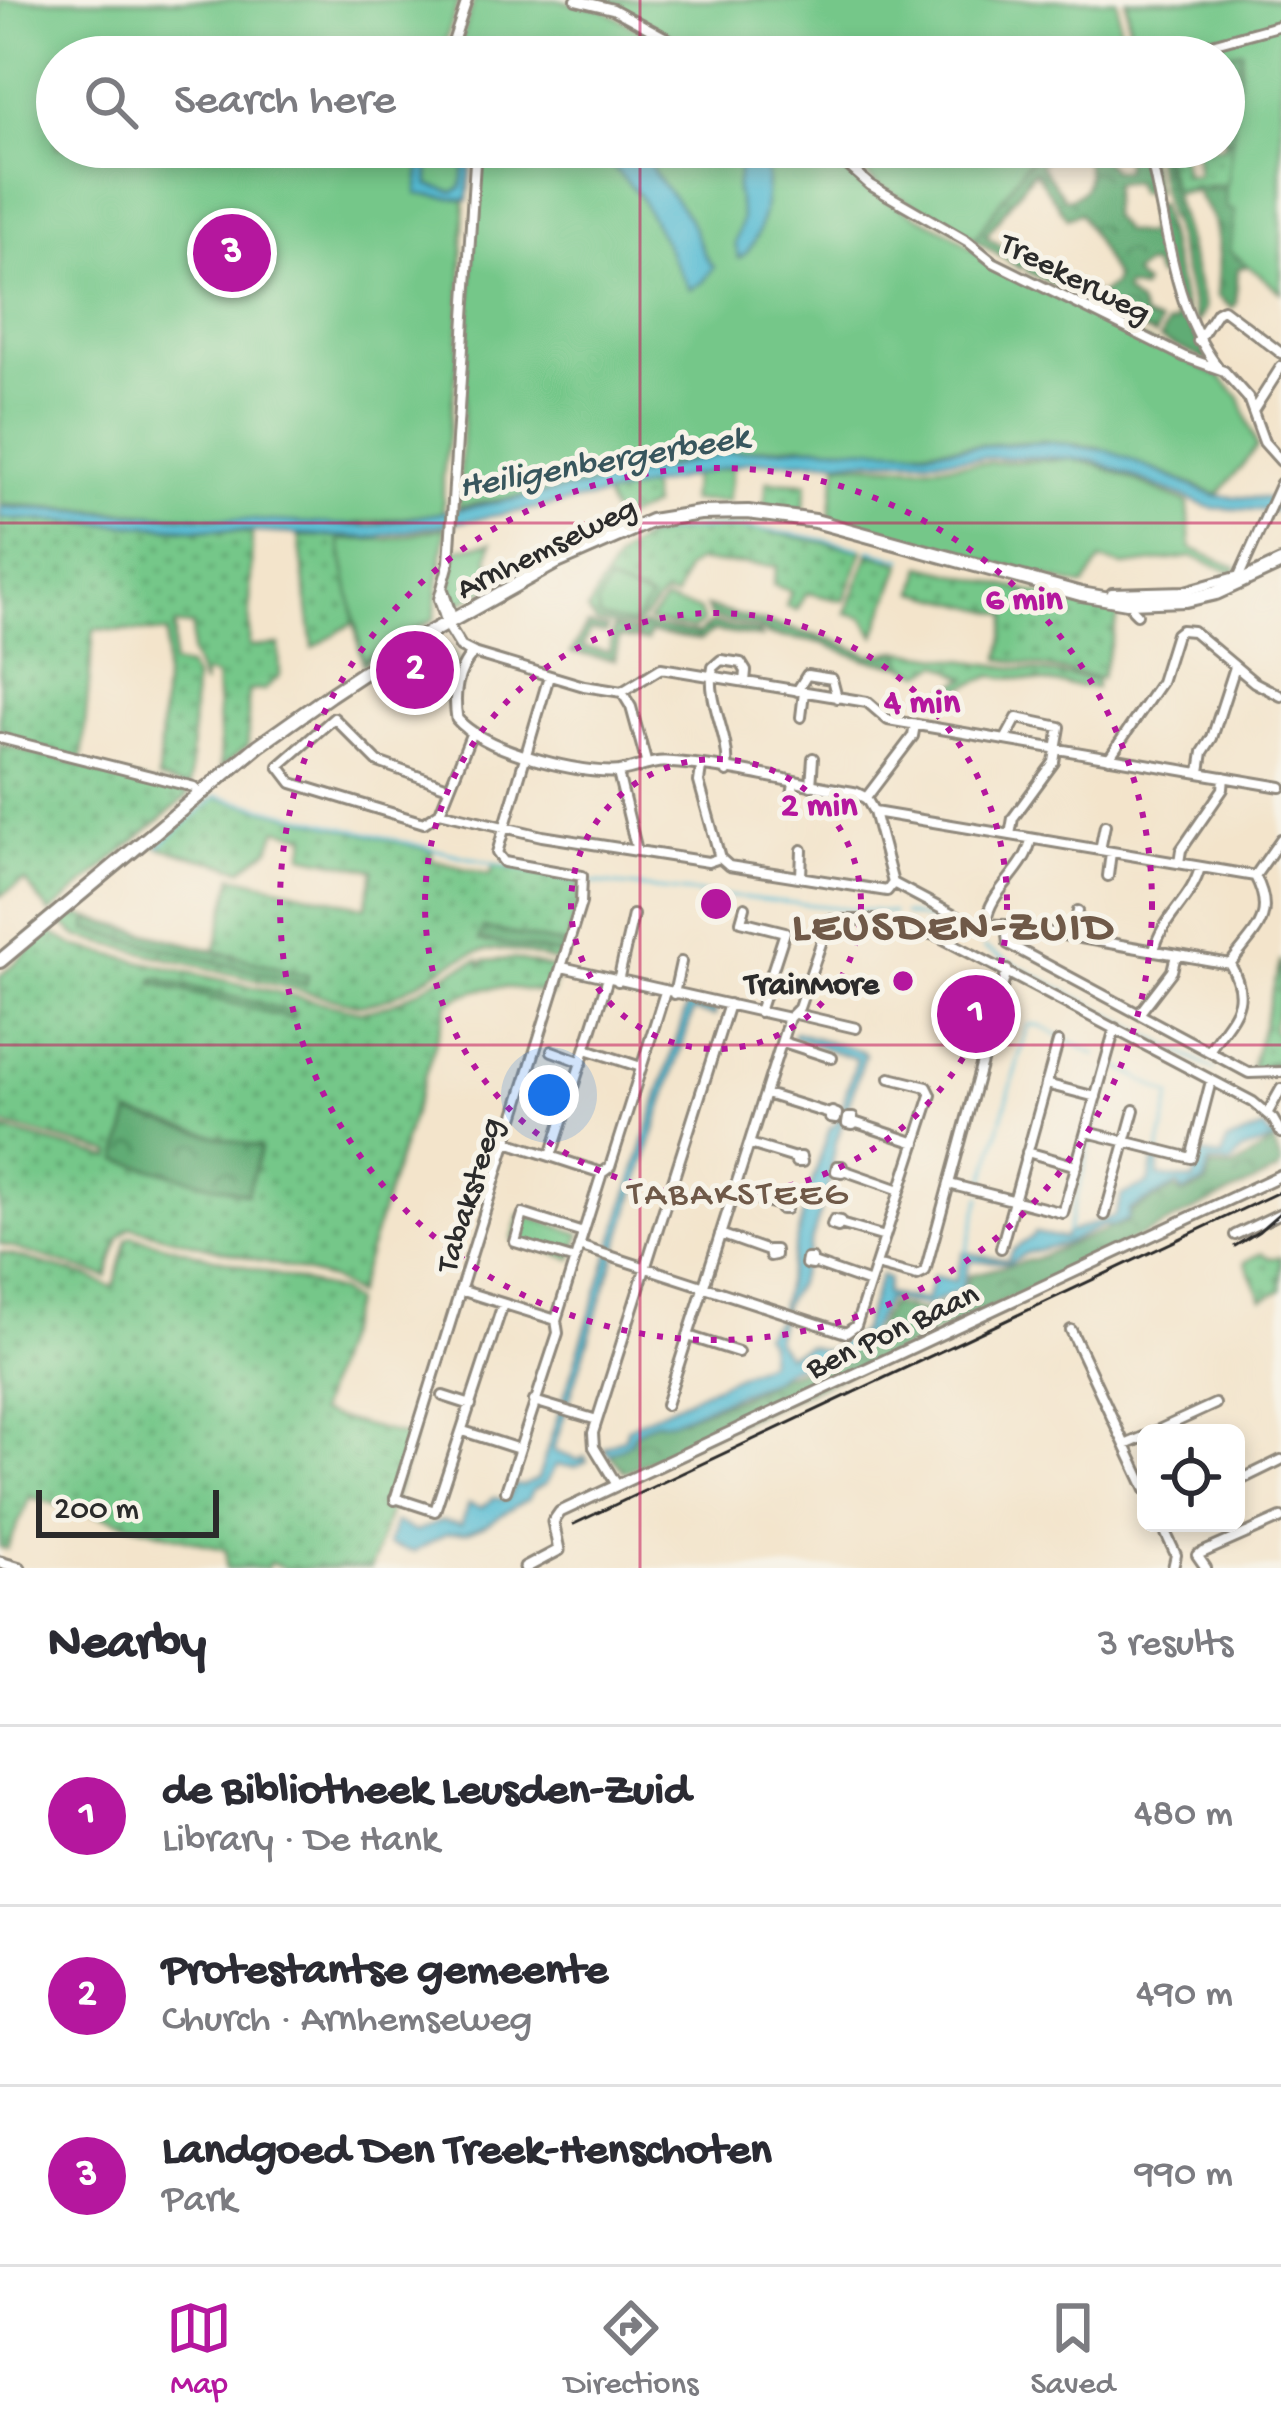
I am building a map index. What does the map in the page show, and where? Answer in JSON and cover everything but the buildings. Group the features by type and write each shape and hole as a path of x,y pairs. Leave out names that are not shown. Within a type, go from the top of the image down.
{"main road":[{"name":"Arnhemseweg","path":"0,961 258,746 330,695 450,622 615,534 652,521 748,512 815,520 1112,601 1157,603 1216,593 1281,563"}],"street":[{"path":"455,36 467,0"},
{"path":"576,0 613,9 662,36"},
{"path":"1241,36 1281,25"},
{"path":"475,168 453,512 439,603 461,647 473,653 622,692 632,707 647,765"},
{"name":"Treekerweg","path":"851,168 993,262 1185,357 1218,368 1239,386 1264,442 1281,460"},
{"path":"1153,168 1186,314 1218,368"},
{"path":"1198,341 1223,309 1281,352"},
{"path":"1253,411 1281,368"},
{"path":"1112,592 1158,594 1239,576 1281,483"},
{"path":"1108,758 1161,682 1176,634 1189,629 1234,667 1281,696"},
{"path":"473,653 460,670 455,705 457,719 472,732 560,765 618,772 662,761 856,793 866,798 874,812 893,883 970,924 1006,925 1230,964"},
{"path":"727,772 713,667 722,660 743,665 745,682"},
{"path":"1199,773 1234,667"},
{"path":"622,692 661,668 867,702 884,718 1108,758 1141,770 1199,773 1279,789"},
{"path":"801,717 807,675 832,679 837,698"},
{"path":"504,826 549,676"},
{"path":"448,788 378,762 334,718 280,761 280,769 292,783 424,823 440,812 472,732"},
{"path":"1005,740 1017,718 1060,727 1054,762 1013,818 1010,835"},
{"path":"866,798 913,736 915,725"},
{"path":"0,738 194,787 201,794"},
{"path":"811,785 813,758"},
{"path":"701,768 699,782 720,858 729,866 886,891 893,883"},
{"path":"618,772 637,851"},
{"path":"1180,863 1181,850 1222,789 1224,777"},
{"path":"790,808 794,783"},
{"path":"440,812 637,851 708,862 720,858"},
{"path":"874,812 1255,876"},
{"path":"1100,850 1105,824"},
{"name":"Tabaksteeg","path":"463,1430 435,1511 395,1499 581,903 584,878 501,860 497,850 504,826"},
{"path":"986,922 989,905 1028,852 1030,839"},
{"path":"1255,876 1281,839"},
{"path":"801,877 802,850"},
{"path":"1108,875 1112,852"},
{"path":"1154,951 1157,936 1197,882 1200,867"},
{"path":"1230,964 1264,915 1267,898 1255,876"},
{"path":"745,907 741,921 785,932 759,1012"},
{"path":"1073,937 1078,911"},
{"path":"551,1156 633,915"},
{"path":"666,1405 783,1042 825,925 834,918 877,920 938,936 1253,1102 1270,1113 1281,1133"},
{"path":"1006,925 1008,944 1209,1052 1249,1073 1281,1072"},
{"path":"1139,1013 1172,971 1176,955"},
{"path":"506,1491 558,1333 556,1320 602,1173 610,1167 681,962"},
{"path":"1209,1052 1239,1007 1243,987 1230,964"},
{"path":"562,967 759,1012 856,1028"},
{"path":"876,1265 923,1275 1007,970"},
{"path":"617,1485 594,1447 597,1420 729,1004"},
{"path":"949,1184 1061,1214 1091,1133 1115,1028"},
{"path":"783,1042 832,1058"},
{"path":"1001,1248 1058,1042"},
{"path":"586,1049 641,1067"},
{"path":"552,1051 582,1061"},
{"path":"579,1246 846,1333 856,1326 930,1090 890,1078"},
{"path":"1091,1133 1191,1158 1211,1082"},
{"path":"1046,1084 1096,1097"},
{"path":"1270,1113 1279,1092"},
{"path":"766,1094 830,1114"},
{"path":"1105,1214 1134,1109"},
{"path":"854,1122 916,1143"},
{"path":"507,1142 602,1173"},
{"path":"750,1144 795,1159"},
{"path":"1028,1152 1077,1166"},
{"path":"843,1170 900,1190"},
{"name":"Ben Pon Baan","path":"525,1568 560,1547 553,1526 557,1514 1281,1175"},
{"path":"734,1193 780,1205"},
{"path":"1234,1235 1281,1213"},
{"path":"575,1261 515,1242 519,1228 524,1214 584,1233"},
{"path":"840,1224 885,1238"},
{"path":"720,1234 768,1251"},
{"path":"813,1263 870,1283"},
{"path":"460,1290 556,1320"},
{"path":"503,1304 463,1430 519,1449"},
{"path":"1071,1330 1137,1471"},
{"path":"687,1336 738,1352"},
{"path":"443,1396 471,1405"},
{"path":"534,1401 597,1420"},
{"path":"1171,1424 1215,1404"},
{"path":"1125,1445 1137,1440"},
{"path":"1245,1478 1281,1460"},
{"path":"1206,1568 1197,1556 1281,1518"},
{"path":"1165,1532 1176,1555 1173,1568"},
{"path":"0,1562 20,1568"}],"green space":[{"path":"0,0 459,0 447,36 36,36 36,168 466,168 458,359 443,513 336,526 0,504"},
{"path":"474,0 556,0 602,9 652,36 463,36"},
{"path":"605,0 1117,0 1121,36 672,36"},
{"path":"1126,0 1281,11 1248,215 1250,266 1238,268 1232,308 1217,296 1216,232 1195,187 1228,190 1230,168 1245,168 1245,36 1130,36"},
{"path":"1127,0 1281,0 1281,292 1230,251 1235,211 1226,208 1225,188 1168,194 1173,216 1168,218 1157,168 1162,168 1167,190 1227,184 1229,168 1245,168 1245,36 1131,36"},
{"path":"478,168 841,168 866,190 951,233 992,265 1220,377 1240,398 1257,447 1218,495 1097,447 1044,441 902,450 761,448 458,507"},
{"path":"859,168 1023,168 975,238 877,184"},
{"path":"1043,168 1065,199 1081,192 1086,168 1150,168 1156,192 1137,192 1135,182 1113,183 1111,216 1123,231 1148,235 1151,206 1159,204 1188,321 1210,362 1160,339 1167,325 1177,321 1165,278 1157,276 1152,265 1133,274 1144,285 1142,290 1126,287 1124,292 1139,305 1144,318 1160,323 1155,336 1094,306 1115,278 1080,213 1067,218 1034,171 986,236 1025,261 1021,269 974,240 1021,170"},
{"path":"1157,168 1167,168 1205,309 1197,324"},
{"path":"1166,168 1184,168 1185,175 1198,175 1197,168 1231,168 1228,191 1207,186 1172,192"},
{"path":"1031,260 1094,292 1089,303 1026,271"},
{"path":"1070,459 1098,465 1188,503 1191,548 1237,568 1235,573 1193,557 1124,566 1101,560 1080,586 829,520 838,463 916,466"},
{"path":"733,467 728,501 690,501 693,474"},
{"path":"767,481 807,483 803,514 764,507"},
{"path":"649,485 652,506 617,522 605,497"},
{"path":"0,518 252,533 249,647 279,645 280,675 264,690 248,691 248,746 221,767 216,677 204,673 203,686 191,654 193,626 175,625 172,664 188,667 194,678 190,788 158,779 167,633 94,629 82,759 0,738"},
{"path":"445,528 435,618 363,660 339,540 389,539"},
{"path":"749,528 863,550 844,601 807,593 797,610 786,607 791,591 773,585 777,566 696,562 686,569 676,597 663,596 635,628 596,622 588,611 610,570 631,547 659,535"},
{"path":"299,536 372,537 390,596 409,633 384,646 363,665 354,622 313,648"},
{"path":"491,543 488,560 499,582 456,606 451,601 454,550"},
{"path":"869,553 902,563 875,636 863,617 846,613"},
{"path":"922,566 1119,613 1101,678 1000,659 1008,615 916,592"},
{"path":"608,583 651,600 633,624 600,618 597,606"},
{"path":"665,601 699,610 703,622 693,629 648,621"},
{"path":"706,607 833,640 870,655 901,651 904,666 863,659 822,643 767,635 759,628 711,618"},
{"path":"711,623 759,632 761,638 714,631 700,640 650,633 647,641 619,638 615,660 571,653 587,625 607,628 606,633 591,631 582,647 609,652 613,628 635,632 644,625 698,634"},
{"path":"443,644 457,662 450,700 424,699 430,681 416,655"},
{"path":"901,651 1097,680 1095,688 992,676 951,692 946,689 967,678 940,664 923,673 904,666"},
{"path":"0,744 189,795 50,913 25,881 0,896"},
{"path":"215,797 432,850 431,860 491,875 494,864 579,881 579,904 561,963 520,952 487,950 391,997 359,1005 78,937 57,919 66,912 89,918 86,929 219,953 216,949 233,876 366,907 374,870 303,855 307,836 277,829 270,848 242,869 157,847"},
{"path":"89,918 308,975 306,985 86,930"},
{"path":"483,928 562,944 561,955 479,940"},
{"path":"50,932 77,947 360,1011 407,997 479,960 481,966 484,961 514,959 559,970 551,995 498,987 473,991 448,1003 355,1295 331,1279 131,1227 119,1238 107,1277 0,1244 0,1129 111,1158 112,1153 0,1124 0,976","holes":["131,1114 260,1148 247,1194 119,1160"]},
{"path":"1281,960 1281,997 1272,1030 1281,1037 1281,1061 1263,1064 1281,1066 1251,1069"},
{"path":"155,978 294,1012 292,1019 152,983"},
{"path":"130,1114 261,1148 247,1194 118,1160"},
{"path":"1273,1142 1281,1164 1278,1171 901,1350 625,1472 609,1454 654,1422 673,1421 832,1359 872,1335 890,1304 924,1312 961,1297 969,1275 1034,1259 1128,1221 1131,1212 1175,1189 1183,1195 1207,1184 1211,1167 1234,1168"},
{"path":"520,1214 581,1234 572,1259 512,1240"},
{"path":"132,1236 337,1291 353,1302 318,1413 413,1438 371,1568 285,1568 270,1562 267,1568 226,1568 226,1550 30,1497 7,1549 0,1547 0,1252 111,1287"},
{"path":"1262,1253 1281,1257 1281,1290 1262,1299 1245,1262"}],"water":[{"path":"420,168 429,168 429,185 454,192 462,187 464,168 471,168 468,200 417,194"},
{"path":"614,168 652,168 685,213 714,267 703,282 690,289 639,195"},
{"path":"739,168 766,168 758,234 739,258 735,244 742,219 736,190"},
{"path":"1049,442 1109,451 1215,496 1281,499 1281,511 1211,508 1095,461 1049,457 749,462 612,495 369,538 0,518 0,507 368,526 609,482 730,452 812,446 924,450"},
{"path":"688,1003 716,1011 714,1016 693,1011 553,1451 587,1461 576,1467 556,1465 546,1483 529,1498 486,1525 446,1534 414,1552 388,1545 395,1522 416,1532 441,1521 461,1525 469,1504 481,1508 493,1498 507,1500 515,1485 538,1479"},
{"path":"795,1032 865,1055 836,1142 827,1192 775,1339 786,1355 808,1346 825,1351 861,1332 881,1275 888,1279 885,1294 926,1301 933,1276 955,1281 963,1252 1008,1260 1035,1233 1063,1238 1115,1216 1122,1195 1149,1183 1154,1159 1159,1160 1159,1176 1193,1181 1202,1154 1222,1157 1227,1142 1264,1128 1270,1137 1281,1134 1281,1139 1242,1151 1231,1164 1209,1163 1205,1182 1183,1192 1177,1185 1129,1210 1128,1219 1113,1226 1026,1253 1009,1263 970,1260 961,1288 927,1306 887,1299 868,1333 846,1352 795,1366 673,1421 654,1422 609,1454 604,1448 625,1437 628,1427 768,1361 769,1343 763,1334 777,1320 806,1201 857,1059 793,1037"}],"waterway":[{"path":"639,536 750,529 860,548"},
{"path":"870,550 903,559"},
{"path":"159,846 217,796 498,865"},
{"path":"501,865 581,881"},
{"path":"587,882 893,913"},
{"path":"904,914 935,921 973,941"},
{"path":"984,948 1214,1070"},
{"path":"983,1187 1028,1025 1039,1025 1096,1055"},
{"path":"1095,1128 1111,1069 1119,1067 1171,1096 1157,1160"},
{"path":"1067,1233 1092,1138"},
{"path":"966,1253 981,1197"}],"railway":[{"path":"574,1524 1281,1191"},
{"path":"1235,1246 1281,1212"}],"place":[{"name":"Landgoed Den Treek-Henschoten","path":"232,253"},
{"name":"Protestantse gemeente","path":"415,670"},
{"name":"TrainMore","path":"903,981"},
{"name":"de Bibliotheek Leusden-Zuid","path":"976,1014"}],"district":[{"name":"LEUSDEN-ZUID","path":"954,922"},
{"name":"TABAKSTEEG","path":"739,1190"}],"water label":[{"name":"Heiligenbergerbeek","path":"603,458"}]}
